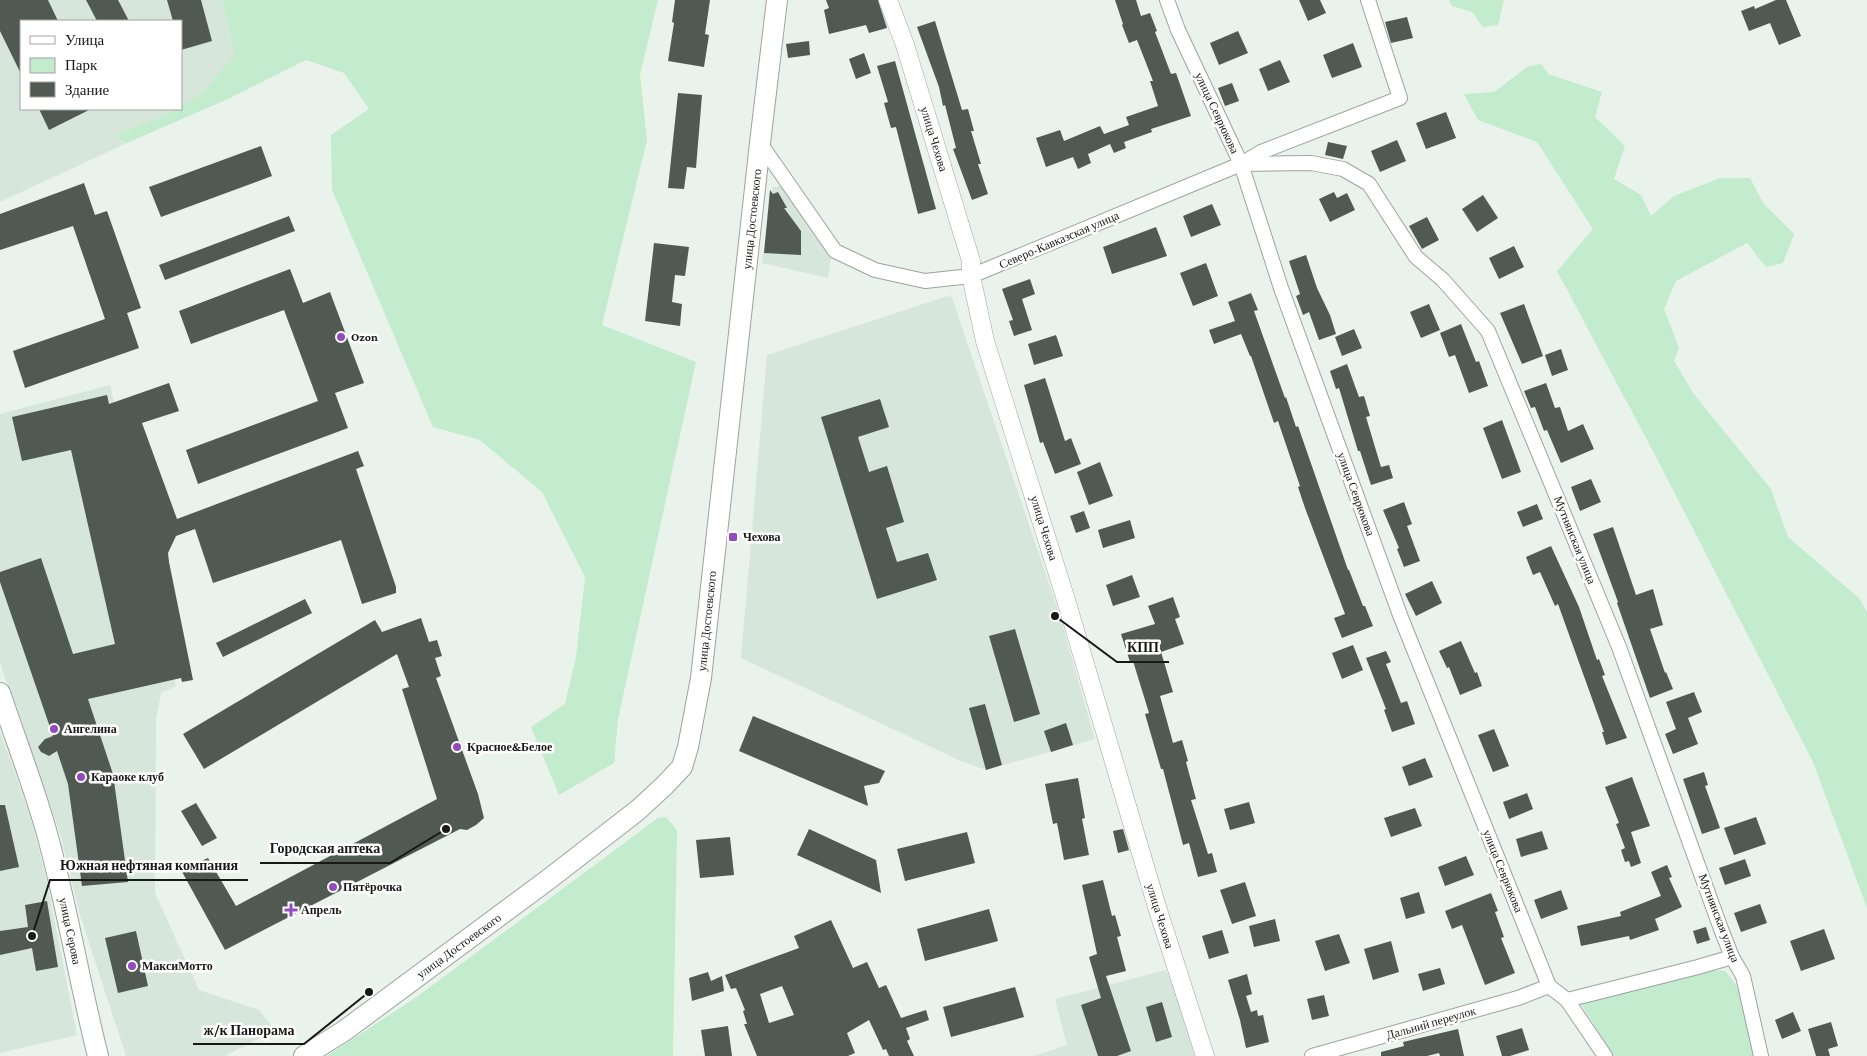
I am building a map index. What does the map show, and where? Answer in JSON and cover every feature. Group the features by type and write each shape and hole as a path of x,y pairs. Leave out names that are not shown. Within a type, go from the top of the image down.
{"main road":[{"name":"улица Достоевского","path":"304,1056 344,1031 549,879 638,810 682,767 688,747 701,678 777,0"},
{"name":"улица Серова","path":"0,693 45,829 61,889 85,1006 98,1056"}],"street":[{"name":"улица Чехова","path":"888,0 905,46 971,260 971,276 984,341 1066,600 1157,907 1205,1056"},
{"name":"улица Севрюкова","path":"1166,0 1178,30 1241,164 1281,288 1400,615 1549,986"},
{"name":"Северо-Кавказская улица","path":"760,143 835,251 874,270 925,281 971,276 1241,164 1261,152 1400,98 1368,0"},
{"name":"Мутнянская улица","path":"1241,164 1311,163 1343,169 1369,184 1416,257 1443,280 1488,331 1619,647 1732,957 1743,976 1761,1056"},
{"path":"1567,1000 1698,968 1732,957"},
{"path":"1549,986 1567,1000 1605,1056"},
{"name":"Дальний переулок","path":"1312,1056 1518,998 1549,986"}],"shaded area":[{"path":"0,0 222,0 235,55 200,95 182,104 182,20 20,20 20,110 173,110 114,136 127,143 0,202"},
{"path":"783,186 831,258 828,278 762,263 772,187"},
{"path":"951,295 1058,610 1095,739 986,770 961,761 741,658 767,355"},
{"path":"110,385 176,686 161,693 156,720 155,893 199,990 259,1010 275,1030 225,1056 126,1056 79,912 60,833 0,663 0,414"},
{"path":"0,731 30,815 47,882 77,1035 0,1053"},
{"path":"1166,970 1172,983 1195,1056 1034,1056 1067,1045 1055,999"}],"green space":[{"path":"222,0 658,0 640,75 647,140 602,325 696,362 618,719 614,763 559,795 531,727 565,704 576,657 585,577 542,492 480,440 433,427 332,190 331,135 369,109 344,73 306,60 230,98 127,143 114,136 173,110 182,110 182,104 200,95 235,55"},
{"path":"1449,0 1504,0 1498,25 1483,27 1472,12 1452,6"},
{"path":"1541,64 1548,74 1602,92 1595,117 1625,146 1614,179 1641,195 1651,216 1674,196 1720,178 1750,178 1764,204 1794,234 1783,263 1766,267 1747,243 1676,281 1664,309 1679,348 1674,361 1693,393 1771,489 1788,537 1859,598 1867,612 1867,908 1813,762 1654,453 1557,271 1593,229 1537,142 1478,120 1464,94 1494,92 1527,67"},
{"path":"666,817 677,830 673,1056 327,1056 418,996 658,818"},
{"path":"1712,970 1725,971 1738,989 1748,1022 1753,1056 1613,1056 1580,1002"}],"building":[{"path":"0,0 48,0 58,20 20,20 20,72 0,31"},
{"path":"86,0 118,0 128,20 96,20"},
{"path":"167,0 201,0 212,41 182,50 182,20 173,20"},
{"path":"675,0 710,0 705,34 709,35 704,67 668,61 674,23 672,22"},
{"path":"826,0 878,0 887,28 869,33 866,25 829,34 824,10 829,8"},
{"path":"1115,0 1136,0 1141,16 1150,13 1171,74 1176,73 1191,116 1151,129 1152,132 1124,142 1126,148 1114,153 1110,144 1088,154 1091,163 1078,169 1073,157 1046,167 1036,138 1060,130 1064,141 1100,126 1104,134 1129,125 1126,117 1158,106 1150,81 1153,81 1137,40 1129,43"},
{"path":"1299,0 1320,0 1326,13 1308,21"},
{"path":"1776,0 1786,0 1801,36 1779,45 1770,23 1749,31 1741,11 1754,6 1755,9"},
{"path":"1407,17 1413,38 1391,43 1385,22"},
{"path":"935,21 962,110 968,109 974,131 971,131 981,164 978,164 988,194 972,200 953,149 956,148 945,105 943,106 939,87 917,27"},
{"path":"1238,31 1248,53 1219,65 1210,43"},
{"path":"809,41 810,55 788,58 786,44"},
{"path":"1353,43 1362,67 1332,78 1323,55"},
{"path":"864,53 871,73 856,79 849,59"},
{"path":"1280,60 1290,82 1268,91 1259,69"},
{"path":"895,61 936,209 918,214 896,127 891,128 884,103 888,102 877,66"},
{"path":"1232,83 1239,101 1225,106 1218,88"},
{"path":"678,93 702,95 696,168 687,167 684,189 668,188"},
{"path":"39,110 89,110 49,130"},
{"path":"1446,112 1456,138 1426,149 1416,123"},
{"path":"1397,140 1406,161 1380,172 1371,151"},
{"path":"1328,142 1347,146 1343,159 1325,155"},
{"path":"261,146 272,176 161,217 149,187"},
{"path":"84,183 95,215 107,211 141,308 127,313 139,348 25,388 13,351 105,319 73,226 0,250 0,214"},
{"path":"770,190 773,194 778,192 787,208 784,208 801,231 801,255 764,253"},
{"path":"1334,192 1337,198 1347,193 1355,210 1330,222 1319,199"},
{"path":"1483,195 1498,218 1477,232 1462,209"},
{"path":"1212,204 1221,225 1191,237 1183,216"},
{"path":"289,216 295,231 165,280 159,265"},
{"path":"1427,217 1439,240 1422,249 1409,226"},
{"path":"1156,227 1167,256 1112,274 1103,247"},
{"path":"654,243 689,247 685,276 675,275 672,302 682,304 680,326 645,321"},
{"path":"1514,246 1524,267 1499,279 1489,258"},
{"path":"1306,255 1336,334 1319,340 1309,312 1303,315 1296,296 1300,294 1289,261"},
{"path":"1206,263 1218,296 1193,306 1180,273"},
{"path":"290,269 303,303 330,292 364,383 335,393 348,428 198,484 186,450 318,401 284,310 191,344 179,311"},
{"path":"1030,279 1035,294 1022,299 1032,330 1014,336 1009,321 1013,320 1002,289"},
{"path":"1251,293 1258,310 1254,311 1296,427 1298,426 1348,570 1373,626 1342,638 1334,618 1345,614 1305,508 1298,487 1300,486 1278,421 1274,423 1251,356 1241,334 1214,344 1209,330 1235,321 1228,302"},
{"path":"1429,304 1440,330 1421,338 1410,312"},
{"path":"1524,304 1543,356 1522,364 1500,313"},
{"path":"1461,324 1476,362 1479,361 1488,386 1469,393 1455,355 1449,357 1440,333"},
{"path":"1354,329 1362,348 1342,356 1335,337"},
{"path":"1056,335 1063,356 1034,365 1028,344"},
{"path":"1561,349 1568,370 1552,376 1545,355"},
{"path":"1347,364 1359,397 1364,396 1370,416 1366,417 1381,467 1389,465 1393,478 1371,485 1360,451 1358,451 1339,388 1336,389 1330,371"},
{"path":"1045,378 1065,441 1071,438 1081,464 1055,474 1043,442 1040,443 1024,385"},
{"path":"169,383 179,411 142,423 177,519 358,451 364,466 356,469 396,587 396,593 362,604 341,540 213,583 195,529 176,536 168,553 169,562 193,680 182,682 181,678 88,699 113,774 128,882 82,886 68,784 57,751 49,756 41,752 38,747 45,739 53,736 0,582 0,572 41,558 73,654 115,644 71,450 22,461 12,417 107,395 109,404"},
{"path":"1546,383 1555,408 1560,407 1568,431 1583,424 1594,449 1561,463 1547,430 1544,431 1535,407 1531,408 1524,391"},
{"path":"880,399 889,427 858,437 869,472 887,466 904,522 886,528 897,562 928,553 937,580 877,599 821,417"},
{"path":"1502,420 1521,472 1502,479 1483,428"},
{"path":"1100,462 1113,496 1089,505 1077,472"},
{"path":"1591,479 1601,502 1580,511 1571,487"},
{"path":"1404,502 1412,524 1407,526 1420,561 1404,567 1397,549 1399,548 1383,510"},
{"path":"1537,504 1543,519 1523,527 1517,512"},
{"path":"1084,511 1090,528 1076,533 1070,516"},
{"path":"1130,520 1135,538 1103,548 1098,530"},
{"path":"1613,527 1636,595 1653,589 1663,625 1650,629 1665,673 1673,689 1650,698 1593,534"},
{"path":"1551,546 1579,607 1597,660 1599,659 1605,675 1602,676 1627,738 1606,745 1602,732 1604,732 1558,604 1555,606 1540,572 1533,575 1526,557"},
{"path":"1132,575 1140,597 1113,606 1106,585"},
{"path":"1432,581 1442,603 1416,616 1405,594"},
{"path":"1173,597 1180,617 1175,619 1184,644 1161,652 1173,692 1160,696 1173,743 1182,740 1196,799 1191,800 1208,854 1212,853 1217,872 1198,877 1189,843 1183,845 1163,769 1161,769 1145,714 1149,713 1133,661 1130,662 1121,634 1155,624 1148,606"},
{"path":"305,599 312,613 223,657 216,643"},
{"path":"421,618 429,642 437,640 442,656 435,658 441,676 436,678 478,794 484,818 467,830 460,829 225,950 181,870 208,858 236,906 437,799 402,689 409,687 397,654 204,769 183,734 375,620 382,632"},
{"path":"1015,629 1040,714 1014,722 989,636"},
{"path":"1461,641 1482,686 1460,695 1449,667 1447,668 1439,651"},
{"path":"1353,645 1363,670 1342,679 1332,653"},
{"path":"1386,651 1391,662 1386,664 1401,703 1407,701 1415,724 1392,732 1384,710 1386,709 1366,658"},
{"path":"1694,692 1702,712 1688,718 1698,744 1673,754 1665,734 1676,729 1666,702"},
{"path":"985,704 1002,765 986,770 969,708"},
{"path":"753,716 885,771 879,783 864,786 868,806 739,751"},
{"path":"1066,723 1073,745 1051,752 1044,731"},
{"path":"1494,729 1509,766 1493,772 1478,735"},
{"path":"1425,758 1433,777 1409,786 1402,767"},
{"path":"1704,772 1708,785 1705,786 1720,828 1702,834 1683,779"},
{"path":"1632,777 1650,826 1631,832 1641,863 1631,867 1629,861 1625,862 1621,850 1625,848 1616,824 1619,823 1605,787"},
{"path":"1078,778 1085,818 1082,819 1089,855 1064,860 1057,823 1053,824 1045,784"},
{"path":"1527,793 1533,809 1509,819 1503,802"},
{"path":"1249,802 1255,823 1230,830 1224,809"},
{"path":"196,803 217,838 202,846 181,811"},
{"path":"0,805 5,805 19,867 0,871"},
{"path":"1415,808 1422,826 1391,837 1384,818"},
{"path":"1756,817 1766,844 1734,855 1724,828"},
{"path":"809,829 876,860 881,893 797,855"},
{"path":"1123,829 1129,850 1118,853 1113,831"},
{"path":"1542,831 1548,849 1521,857 1516,839"},
{"path":"967,832 975,863 905,881 897,849"},
{"path":"730,837 734,875 700,878 696,840"},
{"path":"1466,856 1474,875 1445,886 1438,867"},
{"path":"1745,859 1751,876 1725,885 1719,868"},
{"path":"1667,865 1672,877 1669,878 1682,907 1655,919 1659,930 1630,940 1629,936 1581,946 1577,926 1621,916 1620,912 1661,896 1651,872"},
{"path":"1103,880 1112,916 1115,915 1121,936 1117,937 1126,971 1106,976 1131,1051 1117,1056 1098,1056 1081,1005 1101,998 1089,957 1097,954 1082,885"},
{"path":"1245,882 1256,916 1232,924 1220,890"},
{"path":"1561,890 1568,909 1541,919 1534,900"},
{"path":"1419,892 1425,913 1406,919 1400,898"},
{"path":"1491,893 1498,911 1495,912 1504,937 1501,938 1515,973 1485,985 1462,925 1452,929 1445,911"},
{"path":"47,901 58,967 36,971 32,948 0,955 0,931 28,927 25,905"},
{"path":"1760,904 1767,923 1741,932 1734,913"},
{"path":"989,909 998,941 925,961 917,929"},
{"path":"1275,919 1280,941 1254,947 1249,926"},
{"path":"831,920 853,968 867,962 879,988 886,985 901,1018 926,1010 929,1020 906,1028 910,1039 907,1041 914,1056 889,1056 886,1049 883,1050 869,1020 847,1033 855,1053 848,1056 757,1056 744,1024 747,1024 743,1011 745,1010 736,988 731,989 725,975 799,948 794,936","holes":["782,986 794,1015 769,1023 760,994"]},
{"path":"1706,927 1710,940 1697,944 1693,931"},
{"path":"1824,929 1835,959 1801,971 1790,941"},
{"path":"1222,930 1229,953 1209,959 1202,936"},
{"path":"136,931 148,986 118,993 105,938"},
{"path":"1339,934 1350,963 1325,971 1315,941"},
{"path":"1391,941 1399,972 1373,980 1364,949"},
{"path":"1440,968 1445,984 1423,991 1418,974"},
{"path":"708,972 711,981 722,976 724,991 692,1001 689,978"},
{"path":"1247,974 1252,994 1246,996 1251,1012 1257,1010 1258,1016 1263,1015 1269,1042 1246,1048 1228,980"},
{"path":"1015,987 1024,1017 951,1037 943,1007"},
{"path":"1324,995 1329,1016 1312,1020 1307,999"},
{"path":"1162,1002 1172,1037 1156,1042 1146,1007"},
{"path":"1793,1012 1801,1031 1782,1039 1775,1020"},
{"path":"1831,1022 1838,1046 1828,1049 1830,1056 1816,1056 1808,1029"},
{"path":"728,1026 732,1056 705,1056 701,1030"},
{"path":"1522,1028 1529,1050 1510,1056 1502,1056 1496,1036"},
{"path":"1458,1029 1464,1056 1440,1056 1439,1053 1427,1056 1381,1056 1381,1052 1404,1046 1403,1042"}],"place":[{"name":"Ozon","path":"341,337"},
{"name":"Чехова","path":"733,537"},
{"name":"КПП","path":"1055,616"},
{"name":"Ангелина","path":"54,729"},
{"name":"Красное&Белое","path":"457,747"},
{"name":"Караоке клуб","path":"81,777"},
{"name":"Городская аптека","path":"446,829"},
{"name":"Пятёрочка","path":"333,887"},
{"name":"Апрель","path":"291,910"},
{"name":"Южная нефтяная компания","path":"32,936"},
{"name":"МаксиМотто","path":"132,966"},
{"name":"ж/к Панорама","path":"369,992"}]}
